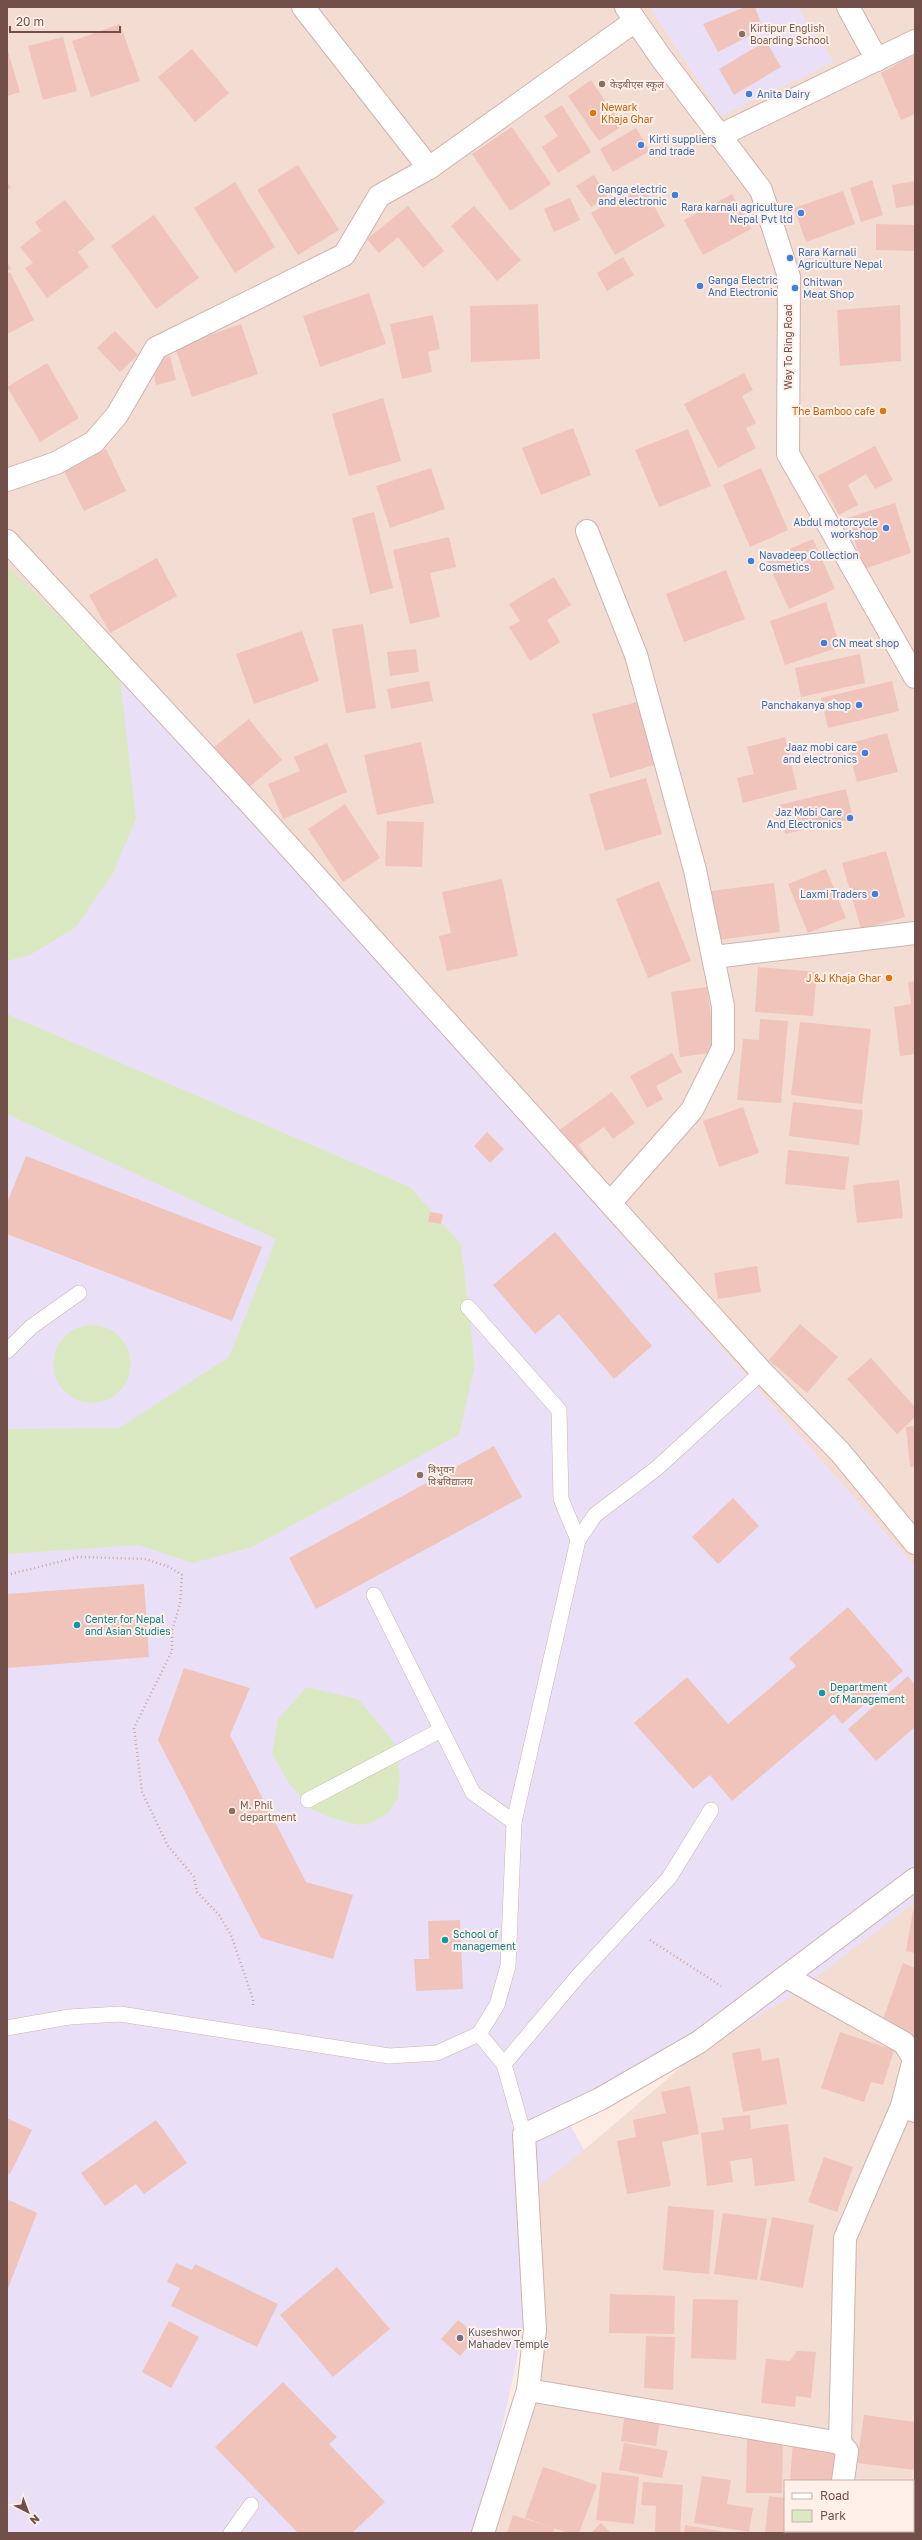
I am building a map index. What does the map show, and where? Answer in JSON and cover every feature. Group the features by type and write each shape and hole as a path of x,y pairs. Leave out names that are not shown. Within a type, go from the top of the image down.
{"street":[{"path":"303,7 429,168"},
{"path":"848,7 877,60"},
{"path":"7,480 56,463 94,442 117,415 156,348 344,255 379,196 429,168 631,14"},
{"name":"Way To Ring Road","path":"631,14 719,136 761,190 789,277 788,454 915,677"},
{"path":"719,136 915,41"},
{"path":"587,531 636,655 695,870 723,1006 723,1048 692,1110 611,1202"},
{"path":"7,541 256,810 611,1202 762,1372 840,1452 915,1543"},
{"path":"714,957 915,932"},
{"path":"483,2533 528,2390 535,2330 524,2135 620,2088 699,2042 788,1977 915,1879"},
{"path":"788,1977 904,2043 914,2059 909,2108 845,2238 840,2443"},
{"path":"528,2390 840,2443 847,2451 843,2480"}],"lane":[{"path":"7,1351 31,1327 79,1293"},
{"path":"468,1307 559,1410 561,1499 578,1540"},
{"path":"7,2028 69,2017 120,2014 389,2056 437,2053 479,2034 497,2005 508,1966 514,1822 578,1540 595,1515 657,1468 762,1372"},
{"path":"374,1595 473,1793 514,1822"},
{"path":"308,1800 441,1730"},
{"path":"504,2064 578,1976 669,1878 710,1810"},
{"path":"479,2034 504,2064 524,2135"},
{"path":"239,2530 251,2505"}],"path":[{"path":"7,1575 78,1557 146,1559 169,1567 182,1575 180,1604 172,1631 172,1651 134,1728 142,1792 168,1846 194,1877 197,1892 219,1915 231,1935 253,1999 254,2011"},
{"path":"626,1924 750,2004"}],"shaded area":[{"path":"7,7 915,7 915,1581 7,575"},
{"name":"Kirtipur English Boarding School","path":"650,7 797,7 834,62 721,116"},
{"name":"त्रिभुवन विश्वविद्यालय","path":"7,566 120,676 240,804 915,1566 915,1902 786,2000 569,2123 584,2150 519,2202 528,2306 499,2442 472,2533 7,2533"},
{"path":"915,1885 915,2533 483,2533 528,2390 527,2189 584,2150 787,1977"}],"green space":[{"path":"7,566 120,676 136,819 113,873 76,927 30,955 7,961"},
{"path":"7,1014 410,1187 461,1244 475,1365 459,1435 252,1547 193,1563 138,1545 7,1554 7,1429 119,1428 229,1357 276,1239 7,1114"},
{"path":"84,1325 100,1325 114,1331 125,1342 131,1356 131,1372 125,1386 114,1397 100,1403 84,1403 70,1397 59,1386 53,1372 53,1356 59,1342 70,1331"},
{"path":"307,1687 358,1699 396,1745 400,1778 398,1798 388,1813 373,1822 359,1825 332,1818 311,1809 289,1783 272,1754 278,1719"}],"building":[{"path":"745,7 755,7 763,29 718,52 703,24"},
{"path":"120,24 140,81 91,97 72,41"},
{"path":"63,37 77,91 43,100 28,46"},
{"path":"766,41 781,67 734,95 719,69"},
{"path":"7,48 20,92 7,96"},
{"path":"192,49 229,93 195,122 158,77"},
{"path":"915,54 915,114 901,120 881,73"},
{"path":"591,80 622,126 599,141 568,96"},
{"path":"562,105 591,152 558,173 542,147 558,136 544,116"},
{"path":"512,127 551,184 510,211 472,154"},
{"path":"636,128 650,151 613,172 600,149"},
{"path":"298,165 339,230 298,255 257,190"},
{"path":"594,175 607,196 591,207 576,186"},
{"path":"872,180 883,215 861,222 850,188"},
{"path":"915,181 915,205 896,208 892,185"},
{"path":"7,182 11,188 7,190"},
{"path":"235,182 275,247 235,273 194,208"},
{"path":"642,184 665,226 615,255 591,213"},
{"path":"843,191 855,224 806,242 794,208"},
{"path":"732,194 751,229 703,255 684,220"},
{"path":"570,198 580,220 554,232 544,209"},
{"path":"65,200 95,239 78,252 89,267 47,298 25,268 33,263 20,247 41,231 35,222"},
{"path":"408,206 444,251 423,268 398,237 379,253 367,239"},
{"path":"474,206 521,260 497,281 451,226"},
{"path":"154,215 199,278 156,309 111,246"},
{"path":"876,224 915,225 915,251 876,250"},
{"path":"623,257 634,275 607,291 597,273"},
{"path":"7,261 11,269 7,271"},
{"path":"10,272 34,320 7,334 7,274"},
{"path":"369,293 386,344 320,367 303,316"},
{"path":"538,304 540,359 471,362 470,306"},
{"path":"900,305 901,361 840,366 837,310"},
{"path":"433,315 440,349 428,352 432,372 402,379 390,324"},
{"path":"241,324 258,374 192,397 175,347"},
{"path":"115,331 138,355 120,372 97,348"},
{"path":"170,356 176,380 156,385 151,361"},
{"path":"47,363 79,418 40,442 7,387"},
{"path":"744,373 753,390 742,396 756,423 746,428 756,448 718,468 684,404"},
{"path":"383,398 401,461 349,476 332,414"},
{"path":"573,428 591,475 541,495 522,448"},
{"path":"688,429 711,486 659,507 635,450"},
{"path":"875,446 893,480 875,489 866,474 848,485 858,505 839,515 818,476"},
{"path":"106,449 126,491 84,511 64,471"},
{"path":"431,468 445,509 390,528 376,486"},
{"path":"761,468 788,530 750,547 723,485"},
{"path":"895,503 911,553 864,569 847,518"},
{"path":"374,512 393,588 370,594 352,518"},
{"path":"449,537 456,567 430,573 440,617 410,624 393,550"},
{"path":"813,539 835,589 789,609 766,559"},
{"path":"157,558 177,596 110,633 89,595"},
{"path":"726,570 745,619 684,642 666,594"},
{"path":"554,577 571,605 547,620 560,642 530,661 509,627 520,621 509,604"},
{"path":"826,602 840,647 785,665 770,621"},
{"path":"363,624 376,708 346,713 332,629"},
{"path":"302,631 319,681 254,704 236,654"},
{"path":"416,649 419,672 390,676 387,652"},
{"path":"860,654 865,683 801,697 795,668"},
{"path":"429,681 433,701 391,709 387,689"},
{"path":"892,681 899,711 828,728 821,698"},
{"path":"637,702 654,765 610,778 592,714"},
{"path":"249,719 282,760 248,788 214,747"},
{"path":"887,733 898,772 857,782 847,744"},
{"path":"785,737 797,789 743,803 737,778 754,774 747,747"},
{"path":"421,742 434,803 377,815 364,755"},
{"path":"327,743 347,792 283,819 268,784 300,771 294,757"},
{"path":"646,778 662,834 605,851 589,794"},
{"path":"846,789 853,819 785,834 779,805"},
{"path":"345,804 380,858 343,882 308,829"},
{"path":"387,821 424,822 422,867 385,866"},
{"path":"886,851 905,917 861,929 842,863"},
{"path":"826,869 846,918 808,933 788,884"},
{"path":"502,879 518,956 447,971 439,936 451,933 442,892"},
{"path":"659,881 691,961 648,978 616,899"},
{"path":"774,883 780,932 717,940 711,891"},
{"path":"758,967 817,972 813,1016 755,1012"},
{"path":"915,981 915,1054 900,1056 894,1007 911,1004 908,982"},
{"path":"707,987 716,1052 680,1057 671,992"},
{"path":"760,1019 788,1021 781,1103 737,1100 743,1039 759,1040"},
{"path":"800,1022 871,1029 862,1104 791,1095"},
{"path":"672,1053 682,1072 656,1086 663,1099 647,1108 630,1076"},
{"path":"612,1092 635,1123 613,1139 604,1127 578,1145 589,1160 583,1165 558,1131"},
{"path":"793,1102 863,1110 859,1145 789,1136"},
{"path":"743,1107 759,1153 719,1167 703,1121"},
{"path":"487,1132 504,1149 490,1163 474,1146"},
{"path":"788,1150 849,1157 845,1190 785,1184"},
{"path":"26,1156 262,1247 232,1321 7,1234 7,1203"},
{"path":"899,1180 903,1218 857,1223 853,1185"},
{"path":"430,1212 443,1214 441,1224 428,1222"},
{"path":"555,1232 652,1346 614,1379 559,1314 535,1334 493,1285"},
{"path":"757,1266 761,1292 718,1299 714,1273"},
{"path":"800,1324 838,1357 807,1393 769,1360"},
{"path":"871,1358 915,1407 915,1417 897,1434 847,1379"},
{"path":"915,1426 915,1466 910,1467 906,1427"},
{"path":"494,1446 522,1497 316,1609 289,1558"},
{"path":"733,1498 759,1526 718,1564 692,1537"},
{"name":"Center for Nepal and Asian Studies","path":"144,1584 149,1657 7,1668 7,1594"},
{"name":"Department of Management","path":"848,1607 903,1671 842,1724 834,1714 732,1801 710,1775 693,1789 634,1723 687,1677 728,1724 796,1666 789,1658"},
{"name":"M. Phil department","path":"184,1668 250,1688 230,1735 306,1882 353,1895 333,1959 261,1938 158,1740"},
{"path":"908,1676 915,1685 915,1727 876,1761 848,1729"},
{"path":"913,1911 915,1912 915,1953 906,1951"},
{"name":"School of management","path":"460,1920 463,1989 416,1991 414,1959 429,1959 428,1921"},
{"path":"903,1963 915,1968 914,2036 881,2025"},
{"path":"840,2032 894,2050 883,2085 871,2082 864,2102 821,2088"},
{"path":"760,2048 762,2061 779,2058 787,2104 743,2112 732,2053"},
{"path":"690,2086 699,2134 662,2142 671,2186 627,2194 617,2141 636,2137 633,2120 666,2113 661,2092"},
{"path":"750,2115 751,2129 788,2124 795,2181 755,2186 752,2158 730,2161 733,2182 707,2186 701,2133 724,2130 722,2118"},
{"path":"7,2118 32,2130 10,2174 7,2173"},
{"path":"156,2120 187,2163 144,2194 136,2184 105,2206 81,2173"},
{"path":"824,2157 853,2167 837,2212 808,2202"},
{"path":"7,2199 37,2213 7,2291"},
{"path":"668,2206 714,2210 709,2274 663,2270"},
{"path":"723,2213 767,2219 757,2280 714,2274"},
{"path":"772,2217 814,2225 803,2288 760,2280"},
{"path":"176,2263 192,2270 195,2264 278,2304 257,2347 171,2306 180,2288 167,2282"},
{"path":"337,2267 390,2329 333,2377 280,2315"},
{"path":"610,2294 675,2296 674,2334 609,2333"},
{"path":"693,2299 738,2300 736,2360 691,2358"},
{"name":"Kuseshwor Mahadev Temple","path":"458,2320 478,2336 460,2356 441,2339"},
{"path":"169,2321 199,2337 171,2388 142,2372"},
{"path":"646,2336 675,2337 673,2390 644,2388"},
{"path":"797,2351 816,2352 811,2398 796,2396 795,2407 761,2403 766,2359 790,2361"},
{"path":"283,2382 337,2437 329,2444 385,2502 352,2533 298,2533 215,2447"},
{"path":"625,2413 660,2419 656,2446 621,2441"},
{"path":"864,2415 915,2422 915,2470 857,2463"},
{"path":"747,2437 783,2437 782,2493 746,2493"},
{"path":"793,2442 836,2446 833,2480 790,2480"},
{"path":"624,2443 668,2451 662,2478 619,2470"},
{"path":"543,2467 597,2485 579,2533 568,2533 525,2518"},
{"path":"602,2472 639,2477 634,2524 596,2520"},
{"path":"702,2476 731,2480 727,2504 753,2508 749,2532 694,2523"},
{"path":"643,2482 683,2485 680,2533 655,2533 656,2506 641,2505"},
{"path":"769,2496 784,2498 784,2532 825,2532 825,2533 765,2533"},
{"path":"513,2515 554,2528 553,2533 507,2533"},
{"path":"601,2523 611,2533 591,2533"},
{"path":"685,2525 724,2532 684,2533"},
{"path":"860,2532 863,2533 848,2533"}],"place":[{"name":"Kirtipur English Boarding School","path":"742,34"},
{"name":"केइबीएस स्कूल","path":"602,84"},
{"name":"Anita Dairy","path":"749,94"},
{"name":"Newark Khaja Ghar","path":"593,113"},
{"name":"Kirti suppliers and trade","path":"641,145"},
{"name":"Ganga electric and electronic","path":"675,195"},
{"name":"Rara karnali agriculture Nepal Pvt ltd","path":"801,213"},
{"name":"Rara Karnali Agriculture Nepal","path":"790,258"},
{"name":"Ganga Electric And Electronic","path":"700,286"},
{"name":"Chitwan Meat Shop","path":"795,288"},
{"name":"The Bamboo cafe","path":"883,411"},
{"name":"Abdul motorcycle workshop","path":"886,528"},
{"name":"Navadeep Collection Cosmetics","path":"751,561"},
{"name":"CN meat shop","path":"824,643"},
{"name":"Panchakanya shop","path":"859,705"},
{"name":"Jaaz mobi care and electronics","path":"865,753"},
{"name":"Jaz Mobi Care And Electronics","path":"850,818"},
{"name":"Laxmi Traders","path":"875,894"},
{"name":"J &J Khaja Ghar","path":"889,978"},
{"name":"त्रिभुवन विश्वविद्यालय","path":"420,1475"},
{"name":"Center for Nepal and Asian Studies","path":"77,1625"},
{"name":"Department of Management","path":"822,1693"},
{"name":"M. Phil department","path":"232,1811"},
{"name":"School of management","path":"445,1940"},
{"name":"Kuseshwor Mahadev Temple","path":"460,2338"}]}
